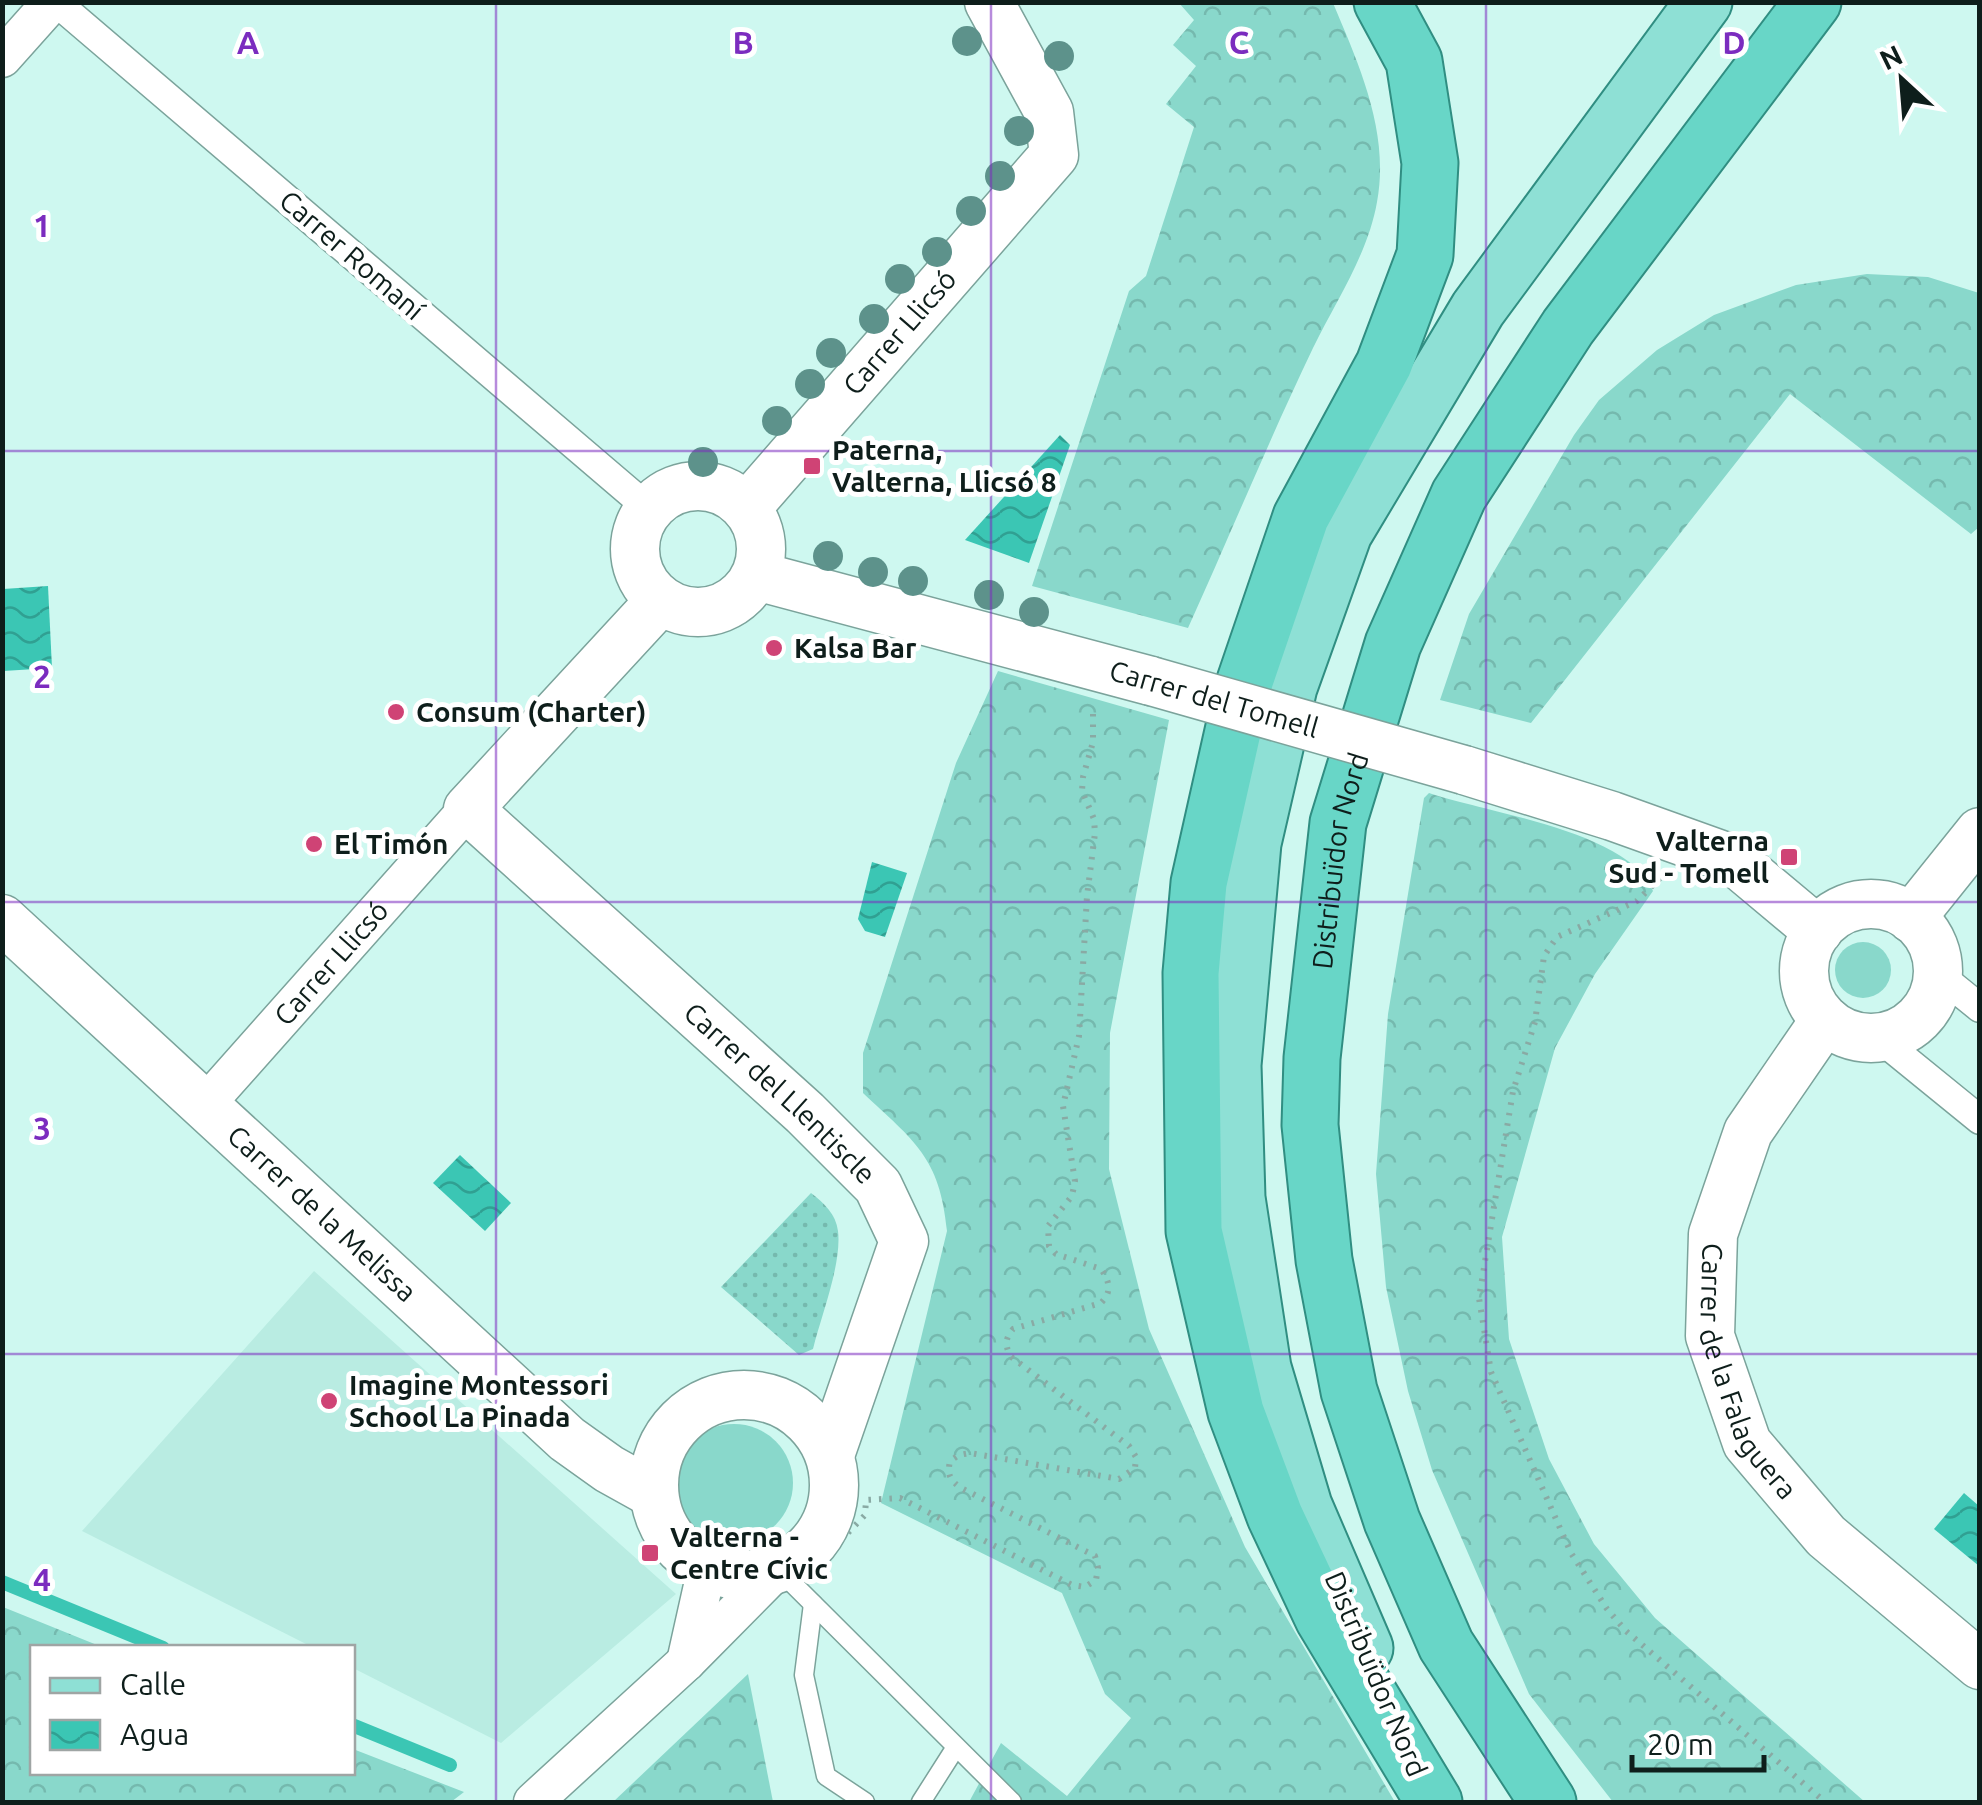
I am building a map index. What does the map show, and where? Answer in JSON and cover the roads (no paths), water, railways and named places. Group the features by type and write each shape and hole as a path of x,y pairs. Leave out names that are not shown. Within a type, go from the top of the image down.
{"highway":[{"path":"1382,2 1414,61 1430,164 1425,255 1384,364 1301,517 1244,687 1199,883 1191,972 1190,1090 1194,1231 1236,1412 1276,1516 1324,1618 1427,1789"},
{"name":"Distribuïdor Nord","path":"1548,1802 1446,1645 1392,1520 1350,1391 1324,1260 1310,1125 1312,1058 1338,823 1393,644 1460,495 1568,327 1813,2"}],"main road":[{"name":"Distribuïdor Nord","path":"1427,1789 1304,1506 1263,1368 1237,1198 1233,1065 1253,843 1289,688 1344,532 1478,309 1704,2"}],"street":[{"path":"2,58 54,2"},
{"name":"Carrer Romaní","path":"54,2 648,508"},
{"name":"Carrer Llicsó","path":"747,507 1054,154 1049,112 989,2"},
{"path":"697,485 724,491 747,507 762,540 757,576 732,605 696,614 660,602 638,574 634,540 648,508 670,491 697,485"},
{"name":"Carrer del Tomell","path":"757,576 1151,680 1464,770 1676,839 1732,859 1818,930"},
{"name":"Carrer Llicsó","path":"204,1105 468,809 660,602"},
{"name":"Carrer del Llentiscle","path":"468,809 806,1113 878,1186 904,1240 830,1455"},
{"path":"1911,918 1980,832"},
{"path":"1880,905 1911,918 1933,944 1938,974 1936,990 1926,1010 1910,1026 1878,1037 1841,1032 1825,1020 1810,999 1804,976 1807,953 1818,930 1835,915 1857,906 1880,905"},
{"name":"Carrer de la Melissa","path":"2,920 567,1438 609,1469 654,1494"},
{"path":"1938,974 1980,1008"},
{"name":"Carrer de la Falaguera","path":"1825,1020 1748,1132 1713,1234 1710,1336 1747,1443 1826,1536 1980,1665"},
{"path":"1878,1037 1980,1120"},
{"path":"532,1802 686,1662 778,1569 802,1555 820,1535 832,1510 834,1482 830,1455 816,1429 794,1409 768,1398 738,1394 710,1400 685,1415 666,1438 655,1465 654,1494 659,1518 670,1538 687,1556 707,1568 754,1575 778,1569"},
{"path":"686,1662 707,1568"}],"lane":[{"path":"778,1569 1012,1802"},
{"path":"813,1604 804,1676 826,1776 866,1802"},
{"path":"921,1802 956,1747"}],"water":[{"path":"1060,435 1070,445 1029,563 965,540"},
{"path":"48,586 52,668 3,671 3,589"},
{"path":"872,862 907,873 885,937 865,931 858,919"},
{"path":"460,1155 511,1203 485,1231 433,1183"},
{"path":"1964,1493 1979,1506 1979,1566 1934,1529"}],"waterway":[{"path":"2,1582 156,1645"},
{"path":"355,1726 450,1765"}],"place":[{"name":"Paterna, Valterna, Llicsó 8","path":"812,466"},
{"name":"Kalsa Bar","path":"774,648"},
{"name":"Consum (Charter)","path":"396,712"},
{"name":"El Timón","path":"314,844"},
{"name":"Valterna Sud - Tomell","path":"1789,857"},
{"name":"Imagine Montessori School La Pinada","path":"329,1401"},
{"name":"Valterna - Centre Cívic","path":"650,1553"}]}
